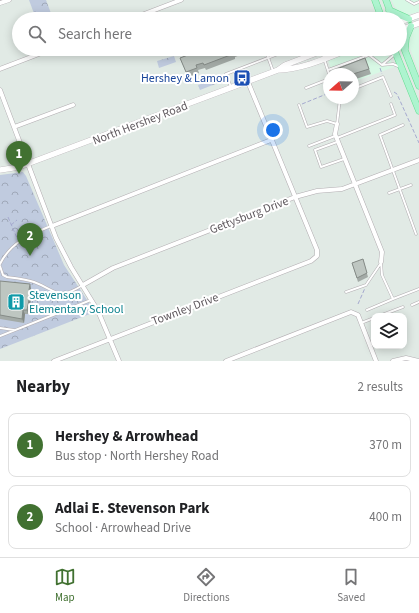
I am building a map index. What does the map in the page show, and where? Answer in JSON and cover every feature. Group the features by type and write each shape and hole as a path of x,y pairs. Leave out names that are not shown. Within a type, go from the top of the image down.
{"main road":[{"path":"375,0 379,11"},
{"path":"387,0 390,10 394,12"},
{"path":"409,19 419,15"},
{"path":"407,27 419,23"},
{"path":"407,36 411,26"},
{"name":"North Hershey Road","path":"0,170 19,167 248,82 309,56"},
{"name":"North Hershey Road","path":"276,71 289,70 332,56"},
{"path":"397,56 419,112"},
{"path":"407,56 419,86"}],"street":[{"path":"0,4 9,0"},
{"path":"149,12 181,0"},
{"path":"0,69 34,56"},
{"path":"248,82 294,198"},
{"path":"0,90 27,164 65,257 92,300 119,361"},
{"path":"14,128 73,105"},
{"path":"337,124 337,139 382,252 381,262"},
{"path":"52,226 271,140"},
{"name":"Gettysburg Drive","path":"83,285 113,268 294,198 312,192 333,190 355,184 419,160"},
{"name":"Townley Drive","path":"54,361 311,261 316,257 317,250 294,198"},
{"path":"226,361 344,315 355,313 361,323 376,361"},
{"path":"393,361 406,358 419,361"}],"lane":[{"path":"407,0 414,4 419,2"},
{"path":"231,88 226,74 273,56"},
{"path":"333,68 365,56"},
{"path":"370,56 382,65 393,64 401,66"},
{"path":"382,65 390,56"},
{"path":"268,58 276,71"},
{"path":"324,59 327,68"},
{"path":"359,87 383,77 390,96"},
{"path":"306,88 323,81"},
{"path":"299,105 307,127 323,122 337,124 339,104"},
{"path":"345,158 322,167 315,150 337,139 395,115 391,104"},
{"path":"403,125 380,135 416,234"},
{"path":"309,146 337,139"},
{"path":"389,193 411,185"},
{"path":"52,226 26,236 18,241 8,251 0,265 3,275 33,282 58,294 70,293 83,285"},
{"path":"346,292 366,285 381,262"},
{"path":"381,262 382,275 393,300"},
{"path":"367,310 419,289"},
{"path":"0,336 92,300"},
{"path":"412,305 419,302"},
{"path":"387,313 403,307"},
{"path":"361,323 371,319"},
{"path":"0,328 15,330"}],"path":[{"path":"377,61 383,77"},
{"path":"389,92 397,94 419,143"},
{"path":"299,105 323,95"},
{"path":"8,216 18,241"},
{"path":"11,225 16,220"},
{"path":"358,304 366,285"}],"shaded area":[{"path":"391,0 419,0 419,12 407,15 407,12 398,12"},
{"path":"419,27 419,72 408,43 411,31"},
{"path":"339,56 388,56 394,67 359,80 359,68 331,68 328,60"}],"green space":[{"path":"29,0 46,0 50,12 33,12"},
{"path":"174,56 176,62 159,68 157,61"},
{"path":"221,74 223,81 200,90 198,85"},
{"path":"23,172 64,265 95,312 0,349 0,175"}],"building":[{"path":"185,56 228,56 204,65 203,63 196,65 197,68 186,72 180,58"},
{"path":"365,58 369,69 359,72 359,68 339,68"},
{"path":"363,259 367,273 357,278 352,263"},
{"name":"Stevenson Elementary School","path":"0,281 30,284 29,290 31,290 27,310 23,310 22,319 0,315"}],"place":[{"name":"Hershey & Lamon","path":"242,78"},
{"name":"Hershey & Arrowhead","path":"19,174"},
{"name":"Adlai E. Stevenson Park","path":"30,256"},
{"name":"Stevenson Elementary School","path":"16,302"}]}
